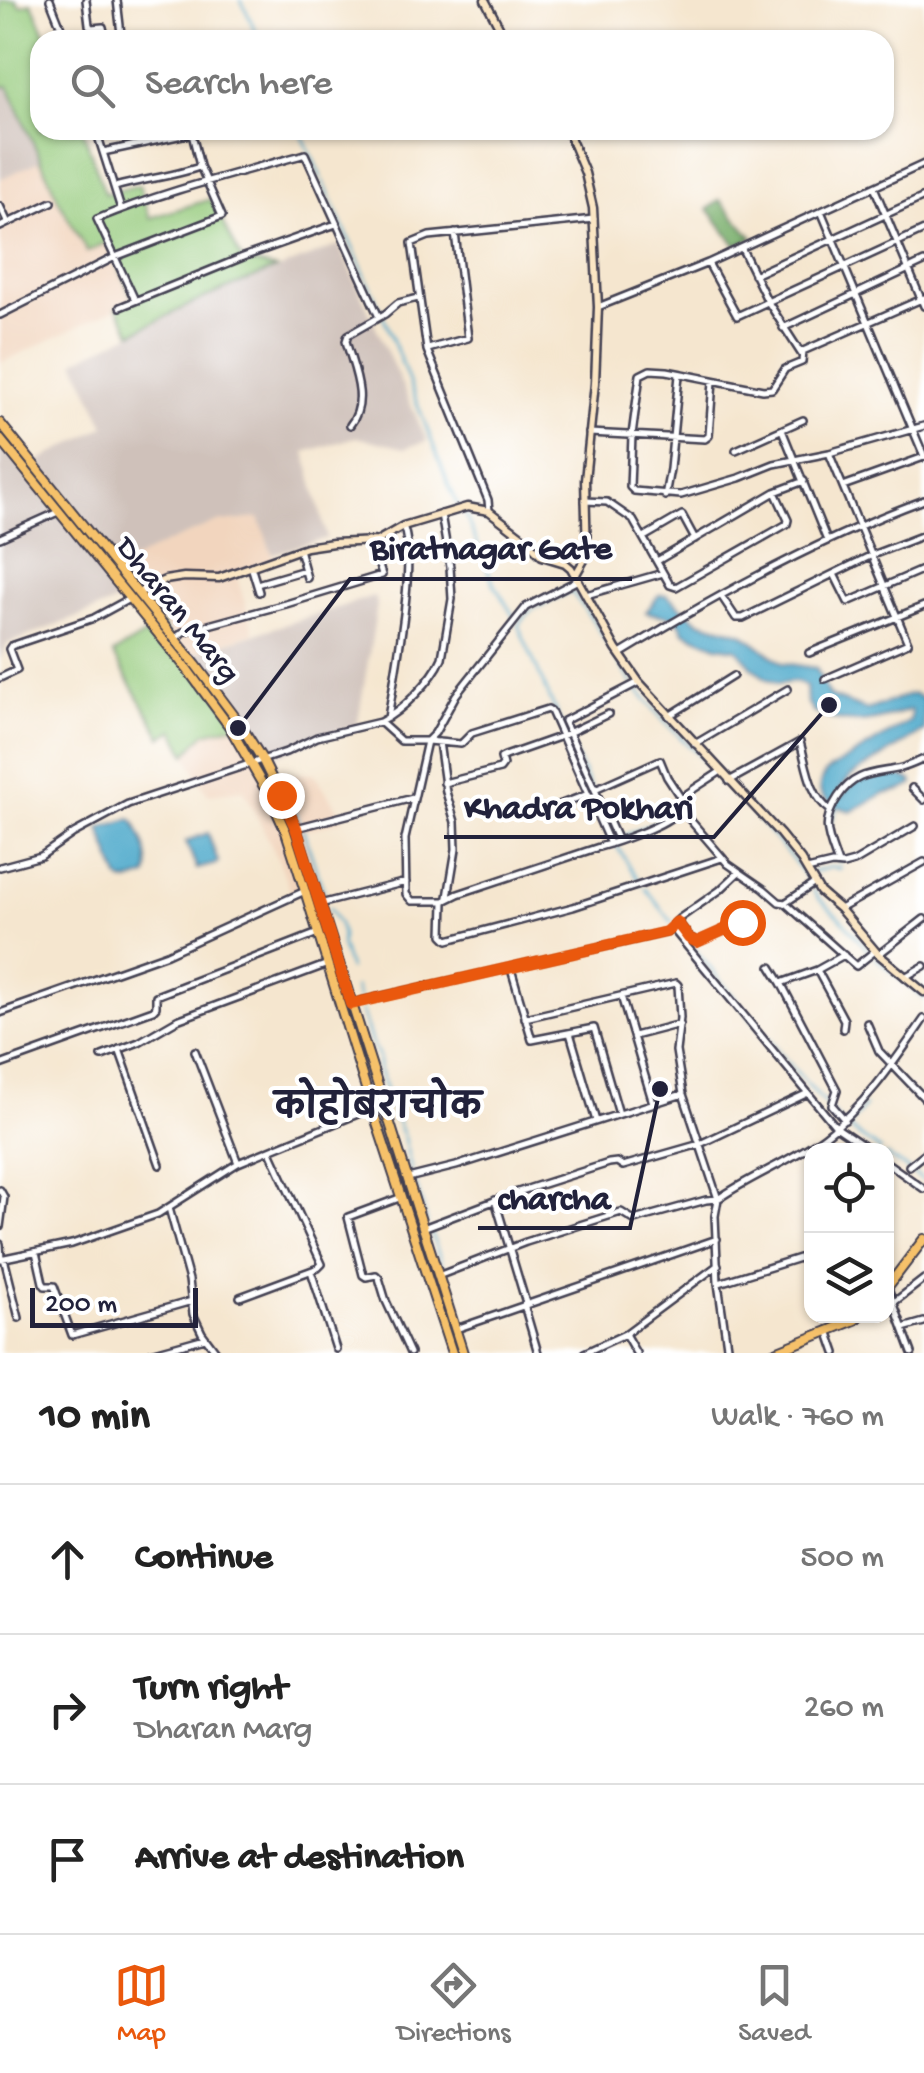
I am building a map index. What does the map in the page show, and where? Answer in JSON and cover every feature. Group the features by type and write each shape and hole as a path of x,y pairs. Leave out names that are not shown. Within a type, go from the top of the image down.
{"main road":[{"name":"Dharan Marg","path":"0,423 175,639 262,758 296,828 463,1353"},
{"name":"Dharan Marg","path":"0,439 187,669 252,762 286,832 452,1353"},
{"path":"894,1280 924,1240"},
{"path":"773,1353 843,1323"}],"street":[{"path":"50,0 62,30"},
{"path":"86,0 89,25 104,30"},
{"path":"117,0 121,30"},
{"path":"485,0 501,30"},
{"path":"100,140 122,209"},
{"path":"104,152 154,140"},
{"path":"0,315 115,257 222,216 200,166 194,140"},
{"path":"571,140 585,174 594,219 598,307 584,501 588,555 577,577 519,615 456,694 427,742 405,840 406,894 412,901 446,899 618,841 667,819 721,772"},
{"path":"135,300 97,219 305,154 382,315"},
{"path":"598,307 708,263 924,164"},
{"path":"115,188 200,166"},
{"path":"874,187 923,301 803,351 802,362 786,369 772,389 650,370 640,375 630,488 665,496 681,495 774,464 924,426"},
{"path":"754,275 924,198"},
{"path":"0,226 52,202"},
{"path":"0,206 8,223"},
{"path":"822,211 924,457 843,486"},
{"path":"489,511 488,500 427,350 412,243 429,236 594,219"},
{"path":"120,307 336,224"},
{"path":"708,263 737,316 924,230"},
{"path":"427,350 468,338 455,233"},
{"path":"741,248 768,302 802,355"},
{"path":"784,328 924,262"},
{"path":"350,425 360,404 356,369 346,338 398,303 418,298"},
{"path":"665,496 679,374"},
{"path":"589,433 705,439 709,436 714,381"},
{"path":"736,450 804,420"},
{"path":"782,430 827,539"},
{"path":"825,680 908,643 828,453"},
{"path":"657,561 775,492 804,481"},
{"path":"584,501 612,504 633,520 671,586 678,587 787,524 775,492"},
{"path":"620,654 827,539 924,500"},
{"path":"138,594 165,580 220,578 299,549 377,541 403,526 467,507 489,511 542,556 565,563 639,682 780,834 820,892 840,909 877,953 924,992"},
{"path":"0,538 58,512"},
{"path":"0,867 40,856 128,804 286,752 334,732 388,718 415,693 442,658 452,600 441,514"},
{"path":"644,537 682,516 696,539"},
{"path":"388,718 407,584 403,526"},
{"path":"721,596 739,619 872,555 924,535"},
{"path":"175,639 183,632 382,575 371,542"},
{"path":"299,549 307,578"},
{"path":"251,566 259,592"},
{"path":"834,574 848,602 924,569"},
{"path":"256,584 305,570"},
{"path":"586,595 663,573"},
{"path":"0,678 17,670 11,646 94,618 129,599"},
{"path":"809,653 924,606"},
{"path":"669,716 734,676"},
{"path":"610,844 565,734 564,722 639,682"},
{"path":"695,744 788,689"},
{"path":"380,722 401,741 463,743 472,733 551,711 618,841"},
{"path":"444,784 500,769 501,758 608,714"},
{"path":"439,742 444,784 455,822 456,848 443,934 448,940 573,907 722,858"},
{"path":"729,781 800,742 813,792 831,808"},
{"path":"838,864 826,833 826,822 840,794 854,780 924,759"},
{"path":"594,789 660,760 681,804 722,858 785,903 856,966 924,920"},
{"path":"912,788 924,800"},
{"path":"538,813 588,794"},
{"path":"296,828 413,798"},
{"path":"807,870 854,862 916,826"},
{"path":"840,909 924,862"},
{"path":"351,1004 666,932 739,872"},
{"path":"320,904 406,882"},
{"path":"785,903 815,883"},
{"path":"0,1013 168,954 305,891"},
{"path":"677,922 697,942 742,922"},
{"path":"672,928 836,1126 860,1143"},
{"path":"0,1065 153,1010 156,996 318,933"},
{"path":"782,982 844,955"},
{"path":"102,1056 139,1042 177,1020 328,964"},
{"path":"771,966 837,1090 832,1104 846,1120"},
{"path":"904,978 924,966"},
{"path":"511,968 534,1041 594,1029 619,1114"},
{"path":"816,970 844,1020 843,1029"},
{"path":"525,1018 676,983 679,987 676,1051 683,1094 718,1199 718,1283 728,1353"},
{"path":"621,996 654,1103"},
{"path":"438,1276 621,1212 634,1220 718,1199 846,1120 924,1019"},
{"path":"633,1036 680,1024"},
{"path":"867,1024 879,1051 923,1097"},
{"path":"570,1033 596,1121"},
{"path":"119,1049 160,1166"},
{"path":"195,1051 238,1163"},
{"path":"422,1228 609,1163 623,1166 700,1144 808,1092"},
{"path":"407,1178 683,1094"},
{"path":"2,1259 72,1244 158,1214 238,1163 382,1104"},
{"path":"825,1136 827,1143"},
{"path":"240,1296 311,1271 322,1263 270,1151"},
{"path":"909,1166 924,1154"},
{"path":"894,1168 924,1189"},
{"path":"0,1190 4,1197 0,1227"},
{"path":"402,1198 348,1218 363,1275 378,1276 410,1353"},
{"path":"495,1200 538,1353"},
{"path":"169,1208 189,1280 193,1314 217,1353"},
{"path":"456,1329 717,1239"},
{"path":"0,1244 19,1318"},
{"path":"36,1251 43,1283 54,1286 72,1335 192,1302"},
{"path":"718,1283 804,1256"},
{"path":"584,1353 625,1334 718,1264"},
{"path":"311,1271 336,1350"},
{"path":"894,1302 924,1279"},
{"path":"894,1306 912,1353"},
{"path":"902,1328 924,1322"},
{"path":"828,1330 836,1353"},
{"path":"625,1334 636,1353"},
{"path":"151,1353 205,1338"}],"shaded area":[{"path":"7,85 42,160 0,179 0,87"},
{"path":"42,160 86,251 108,242 135,300 0,363 0,179"},
{"path":"339,245 427,441 405,448 356,437 305,452 327,538 272,554 259,518 215,523 118,568 138,594 7,644 0,661 0,423 34,464 105,426 75,361 204,298"},
{"path":"259,518 274,560 236,574 254,633 188,655 117,568 215,523"},
{"path":"374,596 377,605 354,727 262,759 188,655"},
{"path":"240,724 271,776 314,773 343,820 304,831 322,884 292,897 244,790 207,794 186,754 205,733"}],"green space":[{"path":"0,0 16,0 20,6 32,3 44,30 30,30 30,136 8,86 0,87"},
{"path":"32,140 86,140 105,194 139,185 150,218 211,199 242,260 276,269 132,333 117,307 134,300 107,242 87,252"},
{"path":"720,200 753,238 736,245 708,209"},
{"path":"163,624 170,641 188,655 240,724 205,733 186,754 174,730 162,737 113,654"}],"water":[{"path":"659,595 667,595 698,621 742,633 782,663 816,668 829,696 867,710 908,695 915,694 924,700 924,731 851,776 837,793 842,797 858,782 880,775 897,775 913,784 852,811 829,802 820,786 827,771 910,721 912,711 861,722 813,712 807,702 806,686 796,682 778,684 765,678 737,649 717,646 684,632 674,618 646,612"},
{"path":"129,819 139,833 148,863 147,876 129,882 119,878 100,828"},
{"path":"208,833 218,862 197,869 186,841"}],"waterway":[{"path":"241,0 255,30"},
{"path":"304,140 321,177"},
{"path":"323,181 387,325 458,505"},
{"path":"464,512 494,584 514,617"},
{"path":"564,731 518,625 530,611 571,591 632,683"},
{"path":"636,688 716,772"},
{"path":"246,719 267,754"},
{"path":"567,737 613,840"},
{"path":"271,762 301,824"},
{"path":"722,777 810,883"},
{"path":"619,838 666,817 679,801"},
{"path":"829,828 837,806"},
{"path":"303,830 326,899"},
{"path":"616,845 641,884"},
{"path":"834,845 840,862"},
{"path":"813,872 841,869"},
{"path":"645,888 672,922"},
{"path":"813,890 868,950"},
{"path":"329,908 339,924 349,969"},
{"path":"678,929 840,1121"},
{"path":"876,958 924,999"},
{"path":"355,987 359,1000"},
{"path":"361,1010 379,1057 389,1099"},
{"path":"848,1128 865,1106"},
{"path":"392,1109 412,1173"},
{"path":"844,1125 870,1143"},
{"path":"894,1160 924,1181"},
{"path":"415,1181 427,1223"},
{"path":"430,1229 444,1271"},
{"path":"446,1277 462,1323"},
{"path":"464,1330 470,1353"}],"place":[{"name":"Khadra Pokhari","path":"829,705"},
{"name":"Biratnagar Gate","path":"238,728"},
{"name":"charcha","path":"660,1089"}],"district":[{"name":"कोहोबराचोक","path":"378,1105"}],"route":[{"path":"281,795 296,828 351,1004 666,932 677,922 697,942 742,922"}]}
